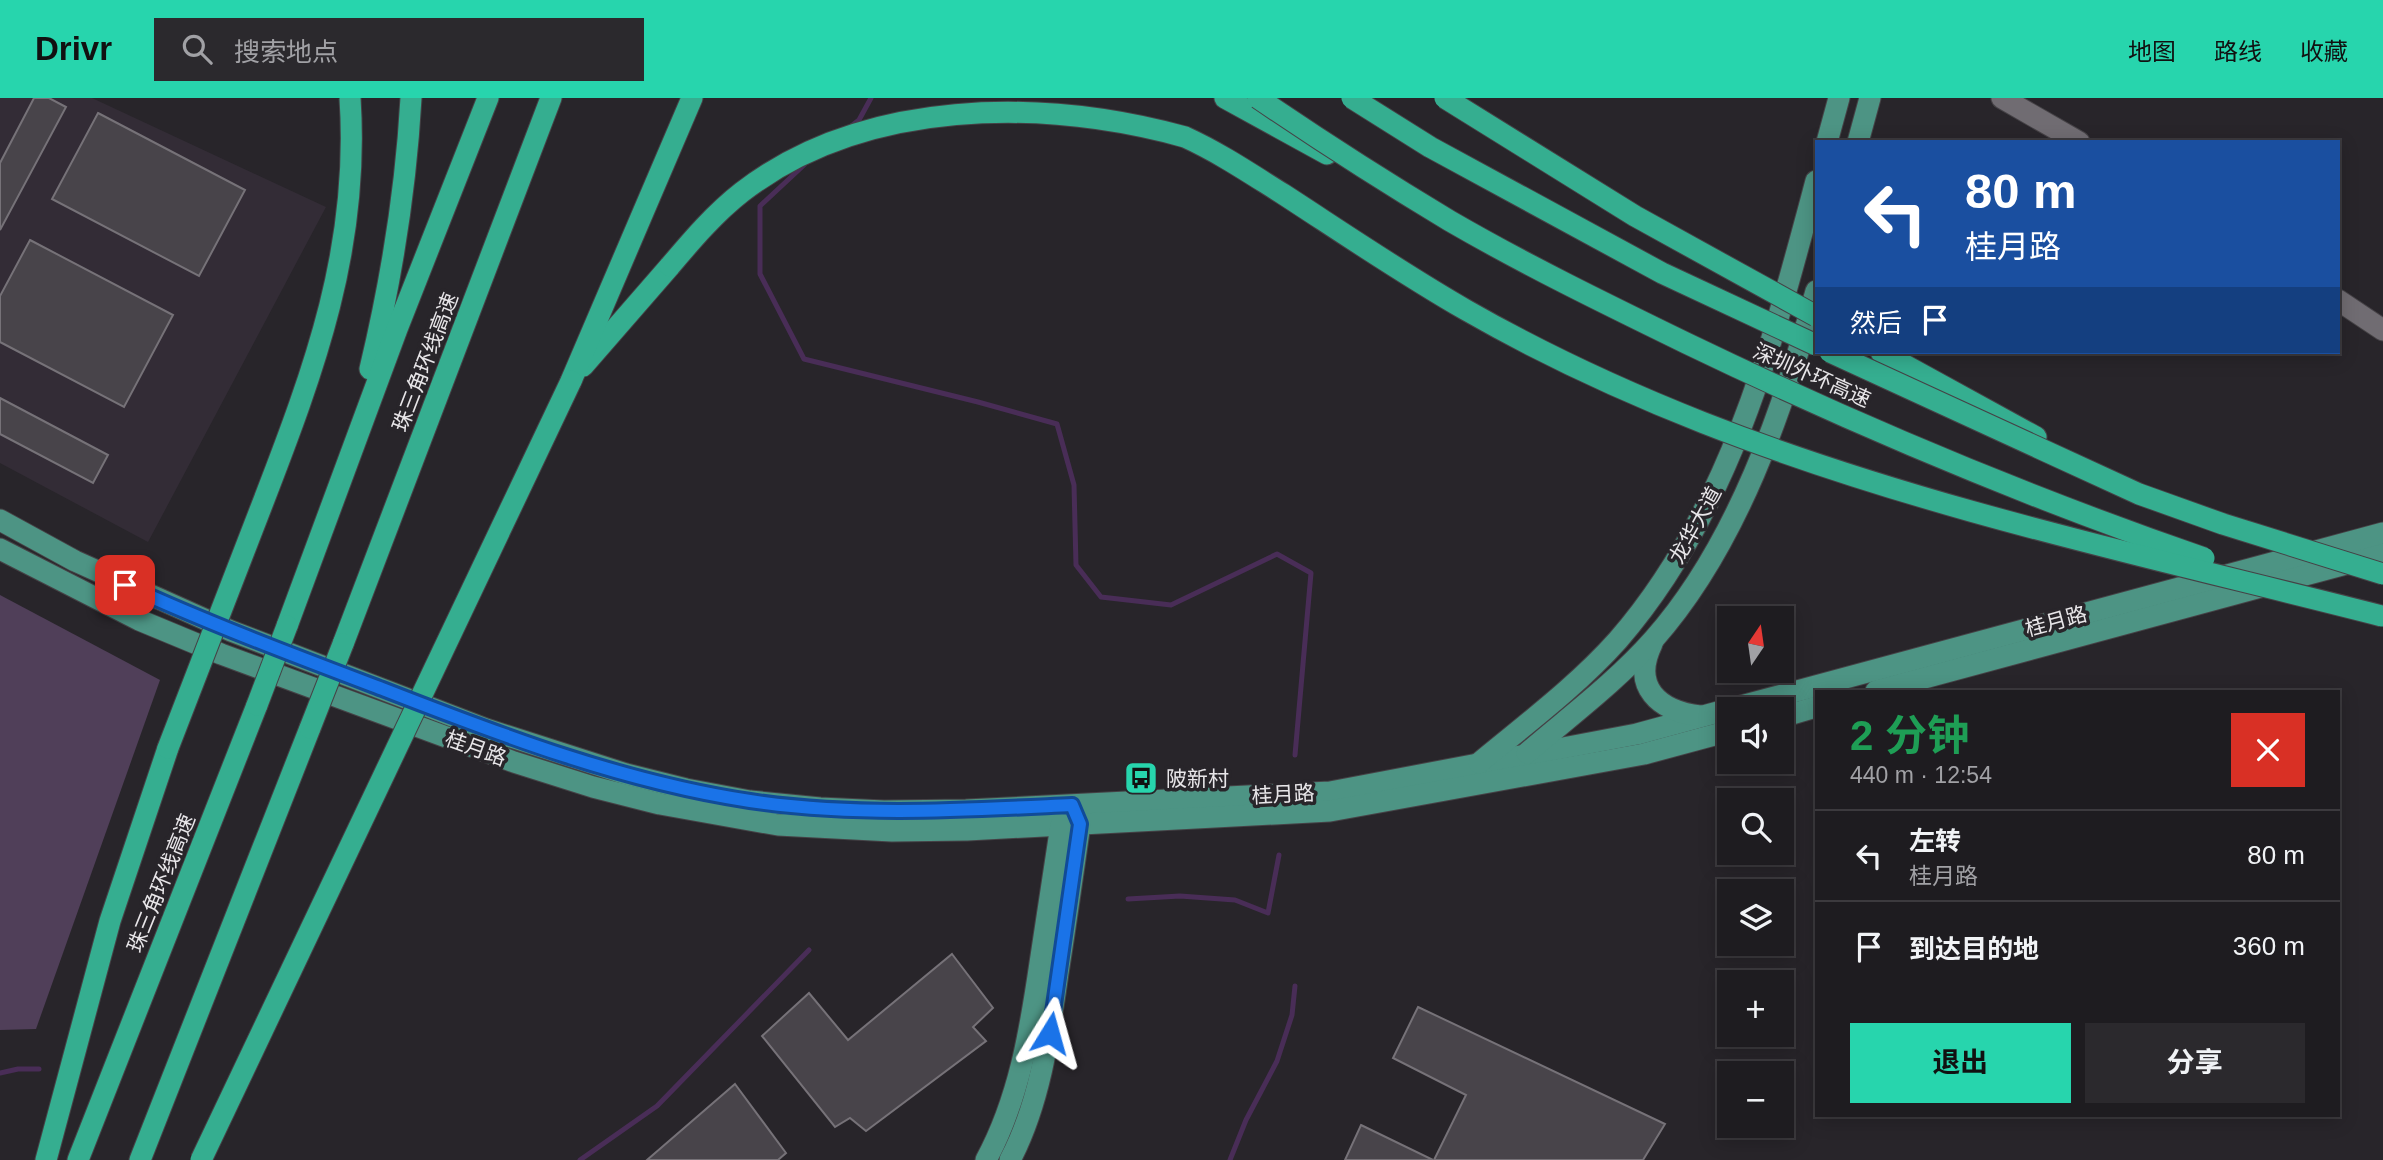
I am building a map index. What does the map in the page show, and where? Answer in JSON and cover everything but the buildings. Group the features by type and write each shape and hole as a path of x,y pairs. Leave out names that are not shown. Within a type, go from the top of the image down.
{"highway":[{"path":"46,1160 110,921 168,748 310,378 331,309 348,223 352,174 350,98"},
{"path":"341,485 387,287 411,98"},
{"name":"珠三角环线高速","path":"78,1160 257,705 341,485 397,328 488,98"},
{"name":"珠三角环线高速","path":"144,1152 343,644 551,98"},
{"path":"201,1160 571,381 692,98"},
{"path":"1225,98 1452,222"},
{"name":"深圳外环高速","path":"1258,98 1340,154 1452,222 1714,357 1944,459 2161,543 2383,616"},
{"name":"深圳外环高速","path":"1352,98 1430,147 1662,273 1815,345"},
{"path":"1445,98 1635,216 1815,315"},
{"path":"571,381 704,227 742,192 784,161 830,137 878,118 929,105 981,99 1033,99 1084,105 1135,117 1184,136 1230,160 1465,310 1620,387 1700,421 1781,452 1946,505 2383,616"},
{"name":"深圳外环高速","path":"1834,354 2139,494 2223,524 2383,574"},
{"path":"1885,354 2139,494"}],"main road":[{"path":"1828,140 1839,98"},
{"path":"1859,140 1870,98"},
{"name":"龙华大道","path":"1448,789 1588,671 1618,640 1669,572 1698,524 1723,472 1768,353 1815,185"},
{"name":"龙华大道","path":"1494,781 1624,671 1654,639 1681,604 1713,554 1745,494 1779,408 1815,294"},
{"name":"桂月路","path":"0,520 75,561 231,631 486,729 626,774 750,801 820,808 1071,818 1330,811 1644,754 1717,734"},
{"name":"桂月路","path":"1774,697 2383,533"},
{"name":"桂月路","path":"0,549 139,620 221,654 514,762 593,787 715,815 778,825 834,830 955,830 1330,792 1637,734 1717,712"},
{"name":"桂月路","path":"1880,690 2383,554"},
{"path":"1654,639 1645,665 1644,680 1653,695 1668,707 1685,714 1703,716"},
{"path":"1794,714 1815,708"},
{"path":"986,1160 1002,1132 1019,1079 1071,818"},
{"path":"1010,1160 1020,1141 1037,1089 1050,1033 1071,818"}],"street":[{"path":"2002,98 2076,140"},
{"path":"2340,301 2383,330"}],"shaded area":[{"path":"0,98 92,98 326,207 148,542 0,463"},
{"path":"0,595 160,680 36,1029 0,1030"}],"waterway":[{"path":"850,127 859,120 871,98"},
{"path":"804,165 760,206 760,274 804,359 1057,424 1074,485 1076,565 1101,597 1171,605 1277,554 1311,573 1295,755"},
{"path":"1128,899 1180,896 1235,900 1268,913 1279,855"},
{"path":"580,1160 657,1106 809,950"},
{"path":"1230,1160 1246,1120 1277,1061 1292,1015 1295,986"},
{"path":"0,1073 18,1069 39,1069"}],"place":[{"name":"陂新村","path":"1141,778"}],"route":[{"path":"125,585 231,631 486,729 626,774 686,789 750,801 884,811 1072,805 1080,824 1050,1033"}]}
